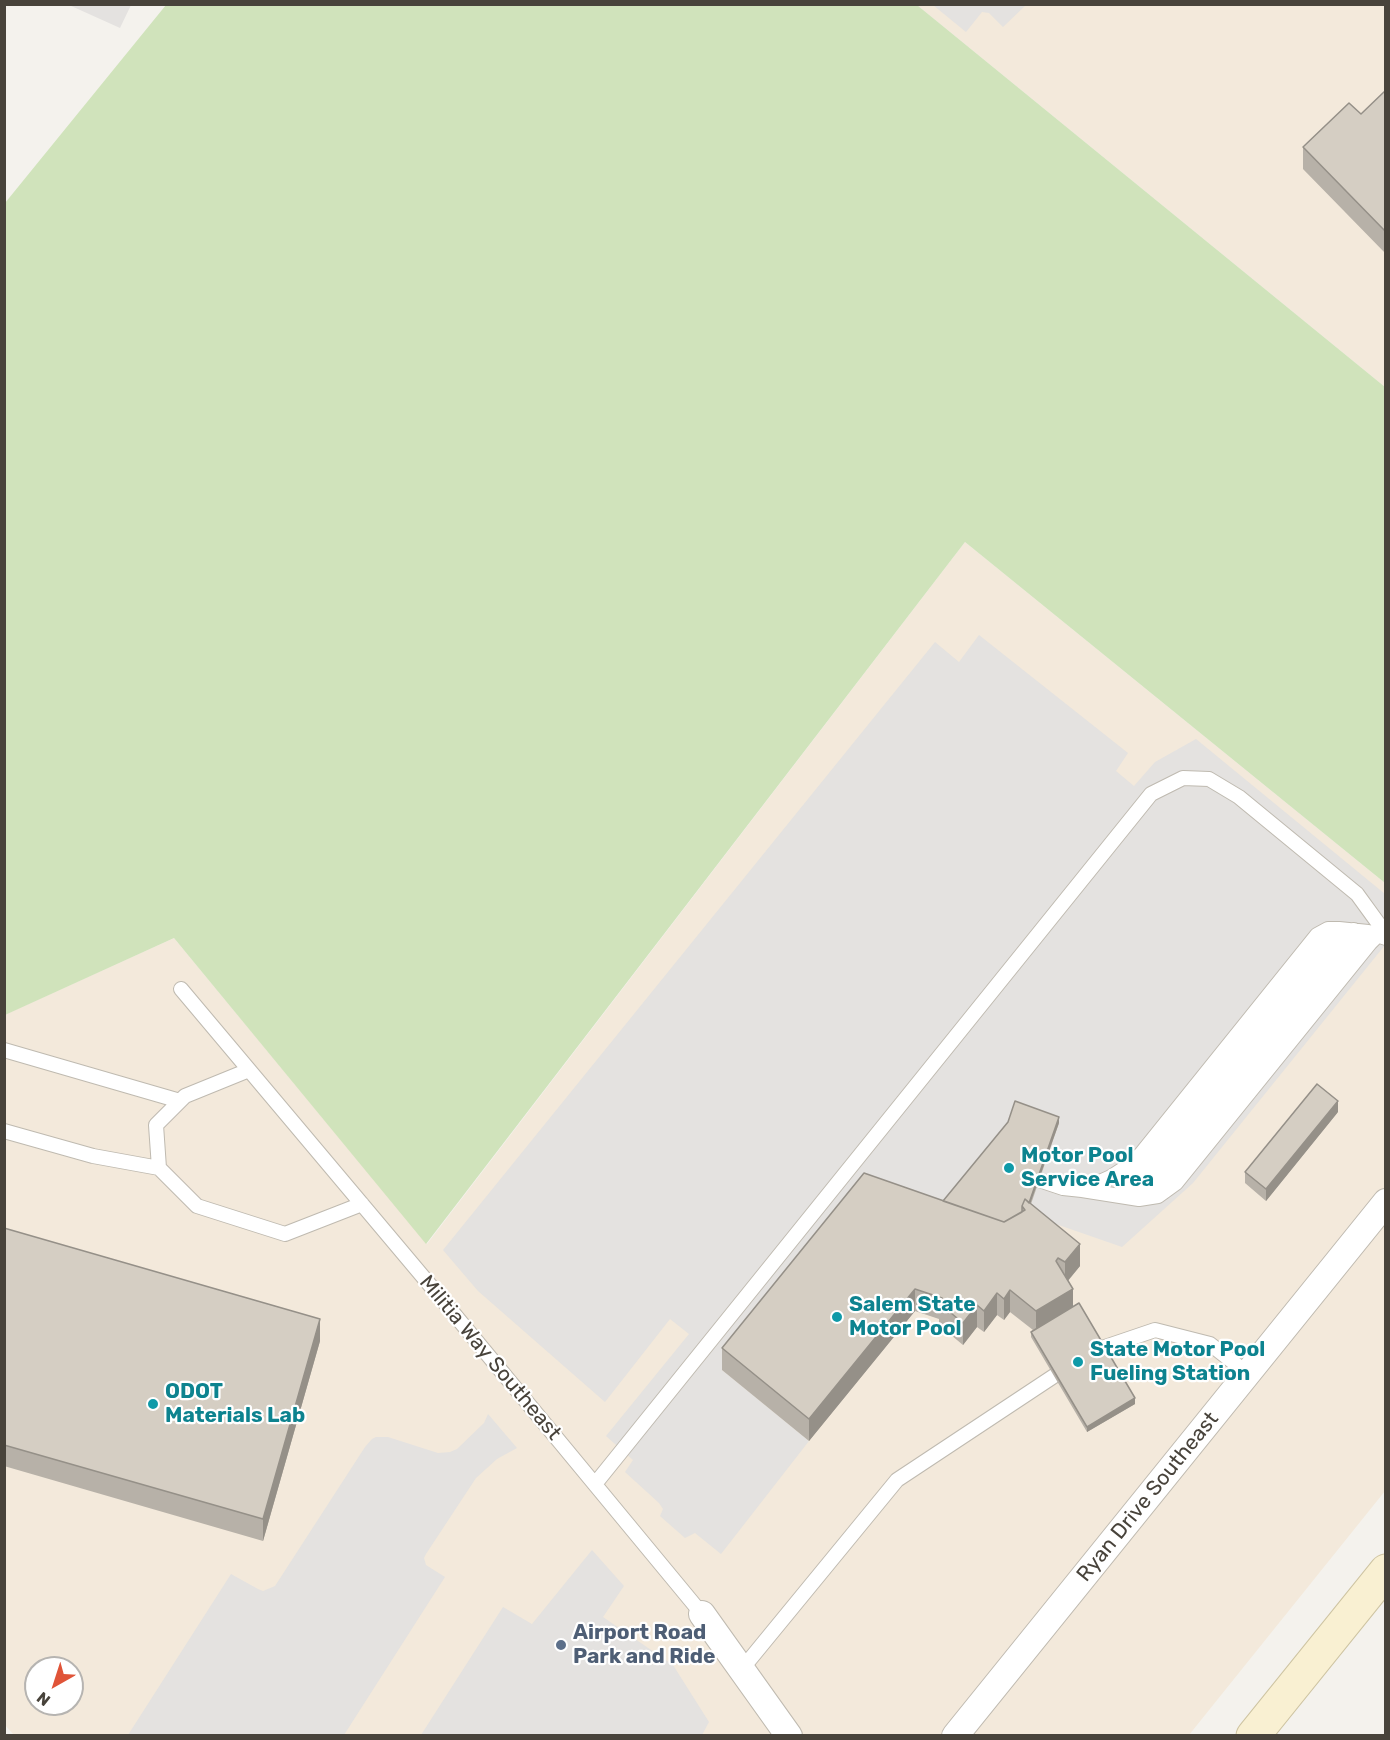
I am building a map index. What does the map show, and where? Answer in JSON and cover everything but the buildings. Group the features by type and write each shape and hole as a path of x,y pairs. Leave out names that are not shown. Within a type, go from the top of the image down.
{"main road":[{"path":"1253,1736 1386,1571"}],"street":[{"name":"Ryan Drive Southeast","path":"955,1736 1386,1202"},
{"name":"Militia Way Southeast","path":"702,1614 789,1736"}],"lane":[{"path":"595,1484 1151,794 1184,778 1209,779 1239,797 1357,894 1374,934 1370,943 1176,1183 1158,1196 1139,1199 1063,1188 1039,1180"},
{"path":"1082,1190 1135,1173 1150,1161 1339,929 1374,934"},
{"path":"1082,1190 1125,1187 1159,1168 1335,950 1374,934"},
{"name":"Militia Way Southeast","path":"181,988 702,1614"},
{"path":"4,1050 180,1101"},
{"path":"159,1168 156,1125 185,1096 249,1070"},
{"path":"4,1131 93,1156 159,1168 197,1206 285,1234 362,1204"},
{"path":"1101,1347 1155,1330 1210,1344 1247,1374"},
{"path":"742,1669 897,1480 1054,1376"}],"shaded area":[{"path":"69,5 131,5 120,28"},
{"path":"917,5 1385,5 1385,387"},
{"path":"933,5 1026,5 1003,27 989,13 982,12 966,32"},
{"path":"965,542 1385,883 1385,1491 1189,1735 14,1735 4,1724 4,1015 174,938 427,1244"},
{"path":"979,635 1128,753 1116,771 1134,786 1155,762 1196,739 1385,894 1385,945 1193,1183 1122,1247 1027,1214 1059,1123 1008,1127 934,1217 722,1370 809,1441 721,1554 695,1533 685,1538 660,1516 663,1509 659,1503 625,1472 633,1460 606,1436 689,1334 670,1319 605,1402 478,1291 443,1250 935,642 959,662"},
{"path":"488,1414 517,1448 497,1459 476,1478 426,1554 424,1558 426,1565 445,1577 344,1735 128,1735 231,1574 263,1591 275,1586 372,1439 388,1437 438,1453 450,1452 457,1449 484,1423"},
{"name":"Airport Road Park and Ride","path":"592,1550 624,1586 603,1617 673,1665 709,1722 702,1735 421,1735 503,1607 532,1624"}],"green space":[{"path":"166,5 917,5 1385,387 1385,883 965,542 426,1244 174,938 5,1015 5,203"}],"place":[{"name":"Motor Pool Service Area","path":"1009,1168"},
{"name":"Salem State Motor Pool","path":"837,1317"},
{"name":"State Motor Pool Fueling Station","path":"1078,1362"},
{"name":"ODOT Materials Lab","path":"153,1404"},
{"name":"Airport Road Park and Ride","path":"561,1645"}]}
